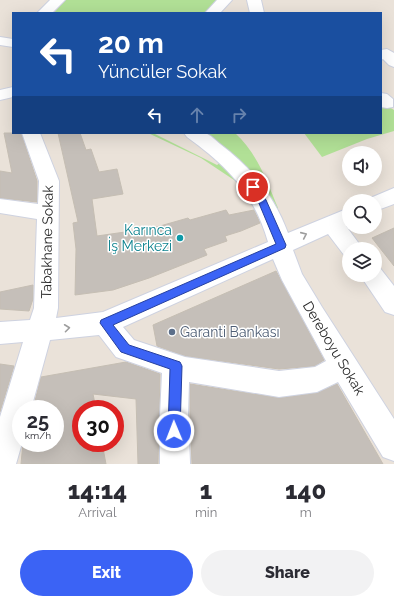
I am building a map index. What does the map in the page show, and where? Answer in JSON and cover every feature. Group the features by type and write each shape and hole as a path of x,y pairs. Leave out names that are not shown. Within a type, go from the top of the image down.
{"street":[{"path":"45,12 58,0"},
{"path":"213,12 226,0"},
{"path":"254,0 258,12"},
{"path":"0,41 12,43"},
{"path":"382,55 387,54 394,62"},
{"path":"0,95 12,92"},
{"name":"Tabakhane Sokak","path":"1,464 46,308 50,181 31,134"},
{"name":"Dereboyu Sokak","path":"194,134 217,149 245,174 262,200 281,245 287,266 344,366 394,446"},
{"path":"382,201 394,195"},
{"path":"0,206 49,213"},
{"path":"0,334 105,323 341,220 349,242"},
{"path":"377,282 394,305"},
{"path":"105,323 125,349 185,369 279,384 317,379 344,366"},
{"path":"175,462 174,416 176,366"}],"green space":[{"path":"65,0 223,0 213,12 55,12"},
{"path":"382,104 394,110 394,131 350,146 342,146 342,149 322,157 305,134 382,134"},
{"path":"150,134 155,134 217,165 223,161 203,134 236,134 249,149 261,168 278,208 262,222 240,184 201,158"}],"building":[{"path":"4,133 21,134 37,181 37,202 0,198 0,171 12,173"},
{"path":"58,134 80,134 86,150 91,149 99,172 117,169 123,194 92,199 97,236 139,230 139,232 188,218 190,220 226,210 229,215 254,210 260,223 225,236 227,241 204,249 207,255 149,278 113,290 75,295 76,249 73,223 78,222"},
{"path":"394,228 394,266 382,251 382,242 375,242 372,238"},
{"path":"276,271 324,360 315,366 279,369 185,356 157,346 153,325"},
{"path":"33,285 33,299 29,311 0,309 0,292"},
{"path":"126,362 160,374 158,464 138,464 136,399 93,394 94,400 72,400 72,452 104,452 106,464 21,464 22,452 64,452 64,400 35,400 41,377"},
{"path":"0,364 14,366 0,412"},
{"path":"190,384 279,398 317,393 337,384 383,464 192,464"}],"place":[{"name":"Karınca İş Merkezi","path":"180,238"},
{"name":"Garanti Bankası","path":"172,332"}],"route":[{"path":"174,431 176,366 125,349 105,323 281,245 262,200 253,187"}]}
